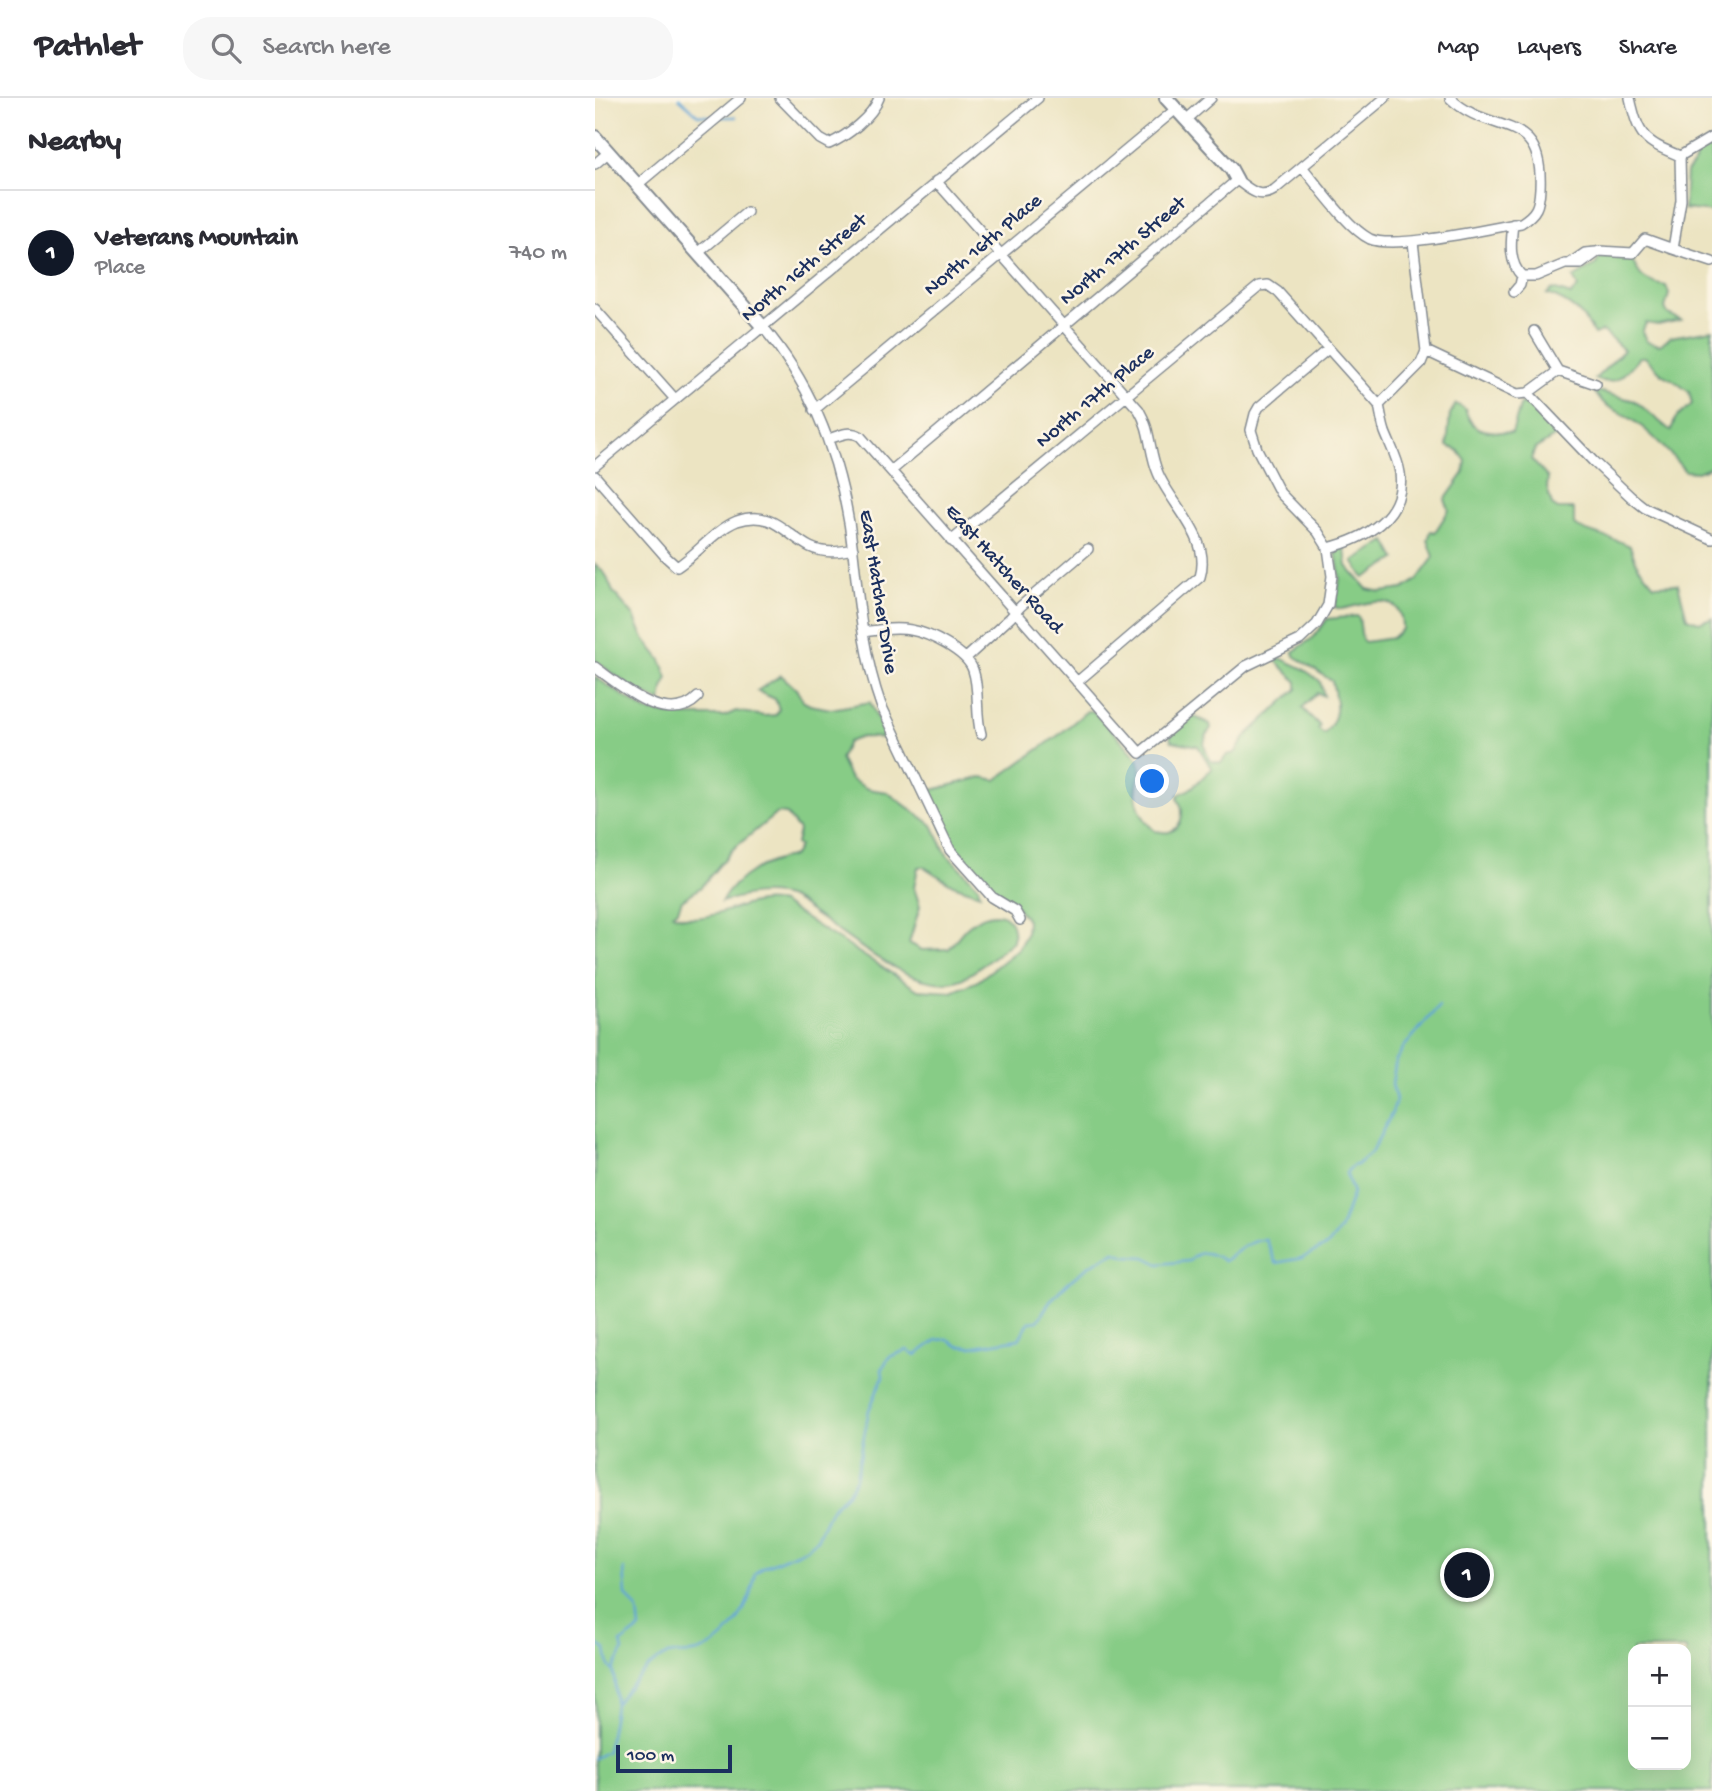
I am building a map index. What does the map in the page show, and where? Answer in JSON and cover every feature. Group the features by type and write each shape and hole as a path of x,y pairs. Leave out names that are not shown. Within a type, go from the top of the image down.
{"street":[{"path":"637,185 741,98"},
{"path":"780,98 820,139 829,144 837,141 871,112 879,98"},
{"name":"North 16th Street","path":"595,466 1038,98"},
{"path":"1166,98 1231,169 1237,180 1255,194 1266,195 1303,168 1385,98"},
{"path":"1187,120 1211,98"},
{"path":"1303,168 1364,235 1372,240 1388,243 1413,242 1513,224 1532,216 1539,207 1539,163 1529,140 1515,129 1470,112 1450,98"},
{"path":"1630,98 1642,136 1654,146 1680,156"},
{"name":"North 16th Place","path":"814,410 1176,108"},
{"path":"595,137 763,327"},
{"path":"1680,156 1712,137"},
{"path":"595,164 609,152"},
{"path":"1673,249 1681,200 1680,156"},
{"name":"North 17th Street","path":"891,471 1237,180"},
{"path":"936,181 1065,324 1145,419 1160,477 1195,536 1202,575 1077,682"},
{"path":"698,253 747,212"},
{"path":"1513,224 1511,252 1517,271 1522,276 1536,275 1569,264 1585,253 1633,253 1645,239 1712,262"},
{"path":"1379,405 1421,363 1426,351 1413,242"},
{"path":"1514,292 1520,285 1522,276"},
{"name":"North 17th Place","path":"951,541 1255,288 1264,285 1278,292 1328,349"},
{"path":"595,309 675,399"},
{"name":"East Hatcher Drive","path":"763,327 794,368 829,439 842,482 863,632 874,686 881,705 950,850 992,897 1015,911 1020,920"},
{"path":"1534,331 1558,371 1596,384"},
{"path":"1328,349 1379,405 1385,432 1401,476 1395,507 1384,520 1365,534 1328,548 1318,532 1280,493 1257,449 1251,430 1259,407 1328,349"},
{"path":"1426,351 1517,394 1528,393 1558,371"},
{"path":"1528,393 1631,497 1645,508 1712,539"},
{"name":"East Hatcher Road","path":"829,439 844,433 860,436 1140,753 1246,666 1300,640 1311,631 1325,614 1331,592 1328,548"},
{"path":"595,476 677,567 727,527 749,519 764,519 782,525 811,547 827,552 853,550"},
{"path":"966,658 1088,549"},
{"path":"863,632 910,630 944,644 966,658 975,678 977,721 981,734"},
{"path":"595,667 638,697 656,706 690,706 698,697"}],"green space":[{"path":"1712,142 1712,212 1684,209 1686,172 1695,162 1697,153"},
{"path":"1601,254 1631,257 1643,278 1666,286 1669,294 1665,308 1668,314 1681,320 1658,325 1646,323 1642,332 1647,342 1660,345 1670,337 1712,330 1712,466 1698,472 1685,471 1647,431 1607,406 1593,390 1635,401 1671,431 1675,419 1692,404 1689,392 1663,375 1645,357 1640,357 1615,380 1595,379 1624,350 1603,331 1594,334 1575,309 1547,294 1553,289 1571,295 1578,287 1573,278 1596,264"},
{"path":"1521,403 1541,413 1559,434 1535,449 1531,459 1548,478 1547,488 1552,505 1558,509 1574,509 1574,525 1630,546 1638,566 1654,585 1678,584 1687,618 1699,622 1712,618 1712,1791 595,1791 595,677 646,711 685,716 725,716 736,711 764,716 776,715 779,709 775,699 757,691 781,675 796,689 804,702 810,705 831,709 870,702 886,738 862,737 848,742 840,759 850,779 868,789 887,792 932,825 947,855 978,886 980,894 953,885 924,867 918,867 914,888 920,906 909,943 922,950 949,949 968,926 993,914 1000,914 1011,922 1013,941 961,979 944,982 925,980 866,951 790,898 756,894 721,902 735,884 753,871 794,856 799,846 796,844 799,830 786,814 777,813 732,850 701,887 682,900 673,914 700,917 754,903 781,903 918,990 952,992 978,981 1018,949 1026,934 1027,920 1011,900 992,890 944,833 929,791 982,777 996,780 1087,711 1093,711 1138,760 1140,770 1137,799 1147,822 1155,831 1174,830 1181,818 1182,809 1178,795 1193,787 1212,769 1198,746 1171,741 1170,736 1193,716 1210,724 1211,728 1204,741 1205,748 1211,761 1221,763 1227,755 1235,753 1247,735 1297,689 1297,682 1275,660 1280,658 1302,668 1320,681 1324,696 1317,693 1302,708 1320,726 1318,729 1324,734 1333,721 1336,709 1332,681 1294,656 1293,652 1314,637 1327,619 1357,616 1362,640 1365,642 1392,638 1402,629 1401,616 1397,608 1390,603 1372,602 1341,609 1335,607 1340,578 1336,553 1345,549 1347,566 1367,589 1381,592 1403,589 1417,580 1434,557 1428,540 1431,531 1435,532 1449,510 1445,500 1464,473 1466,461 1458,450 1447,446 1450,414 1456,404 1465,409 1472,424 1489,431 1512,433"},
{"path":"1386,541 1396,559 1364,578 1353,561"},
{"path":"595,564 606,575 613,592 634,616 643,637 661,660 668,678 661,702 633,689 595,660"}],"waterway":[{"path":"679,98 698,115 715,117"},
{"path":"722,117 736,117"},
{"path":"616,1703 631,1684 656,1661 672,1654 697,1652 722,1638 745,1608 755,1573 806,1549 817,1539 831,1509 848,1493 856,1478 869,1410 883,1377 882,1369 889,1357 907,1350 916,1355 937,1340 948,1339 958,1346 971,1347 1019,1339 1029,1322 1038,1321 1061,1289 1092,1265 1115,1252 1126,1256 1145,1257 1159,1264 1189,1261 1202,1253 1211,1254 1224,1261 1249,1244 1266,1240 1276,1263 1302,1258 1328,1245 1340,1230 1353,1193 1346,1173 1371,1153 1392,1113 1396,1100 1392,1084 1396,1060 1439,1006"},
{"path":"595,1758 607,1751 615,1701 613,1670 623,1651 621,1643 640,1629 638,1611 626,1595 624,1569"},
{"path":"595,1643 606,1650 612,1670"}],"place":[{"name":"Veterans Mountain","path":"1467,1575"}]}
